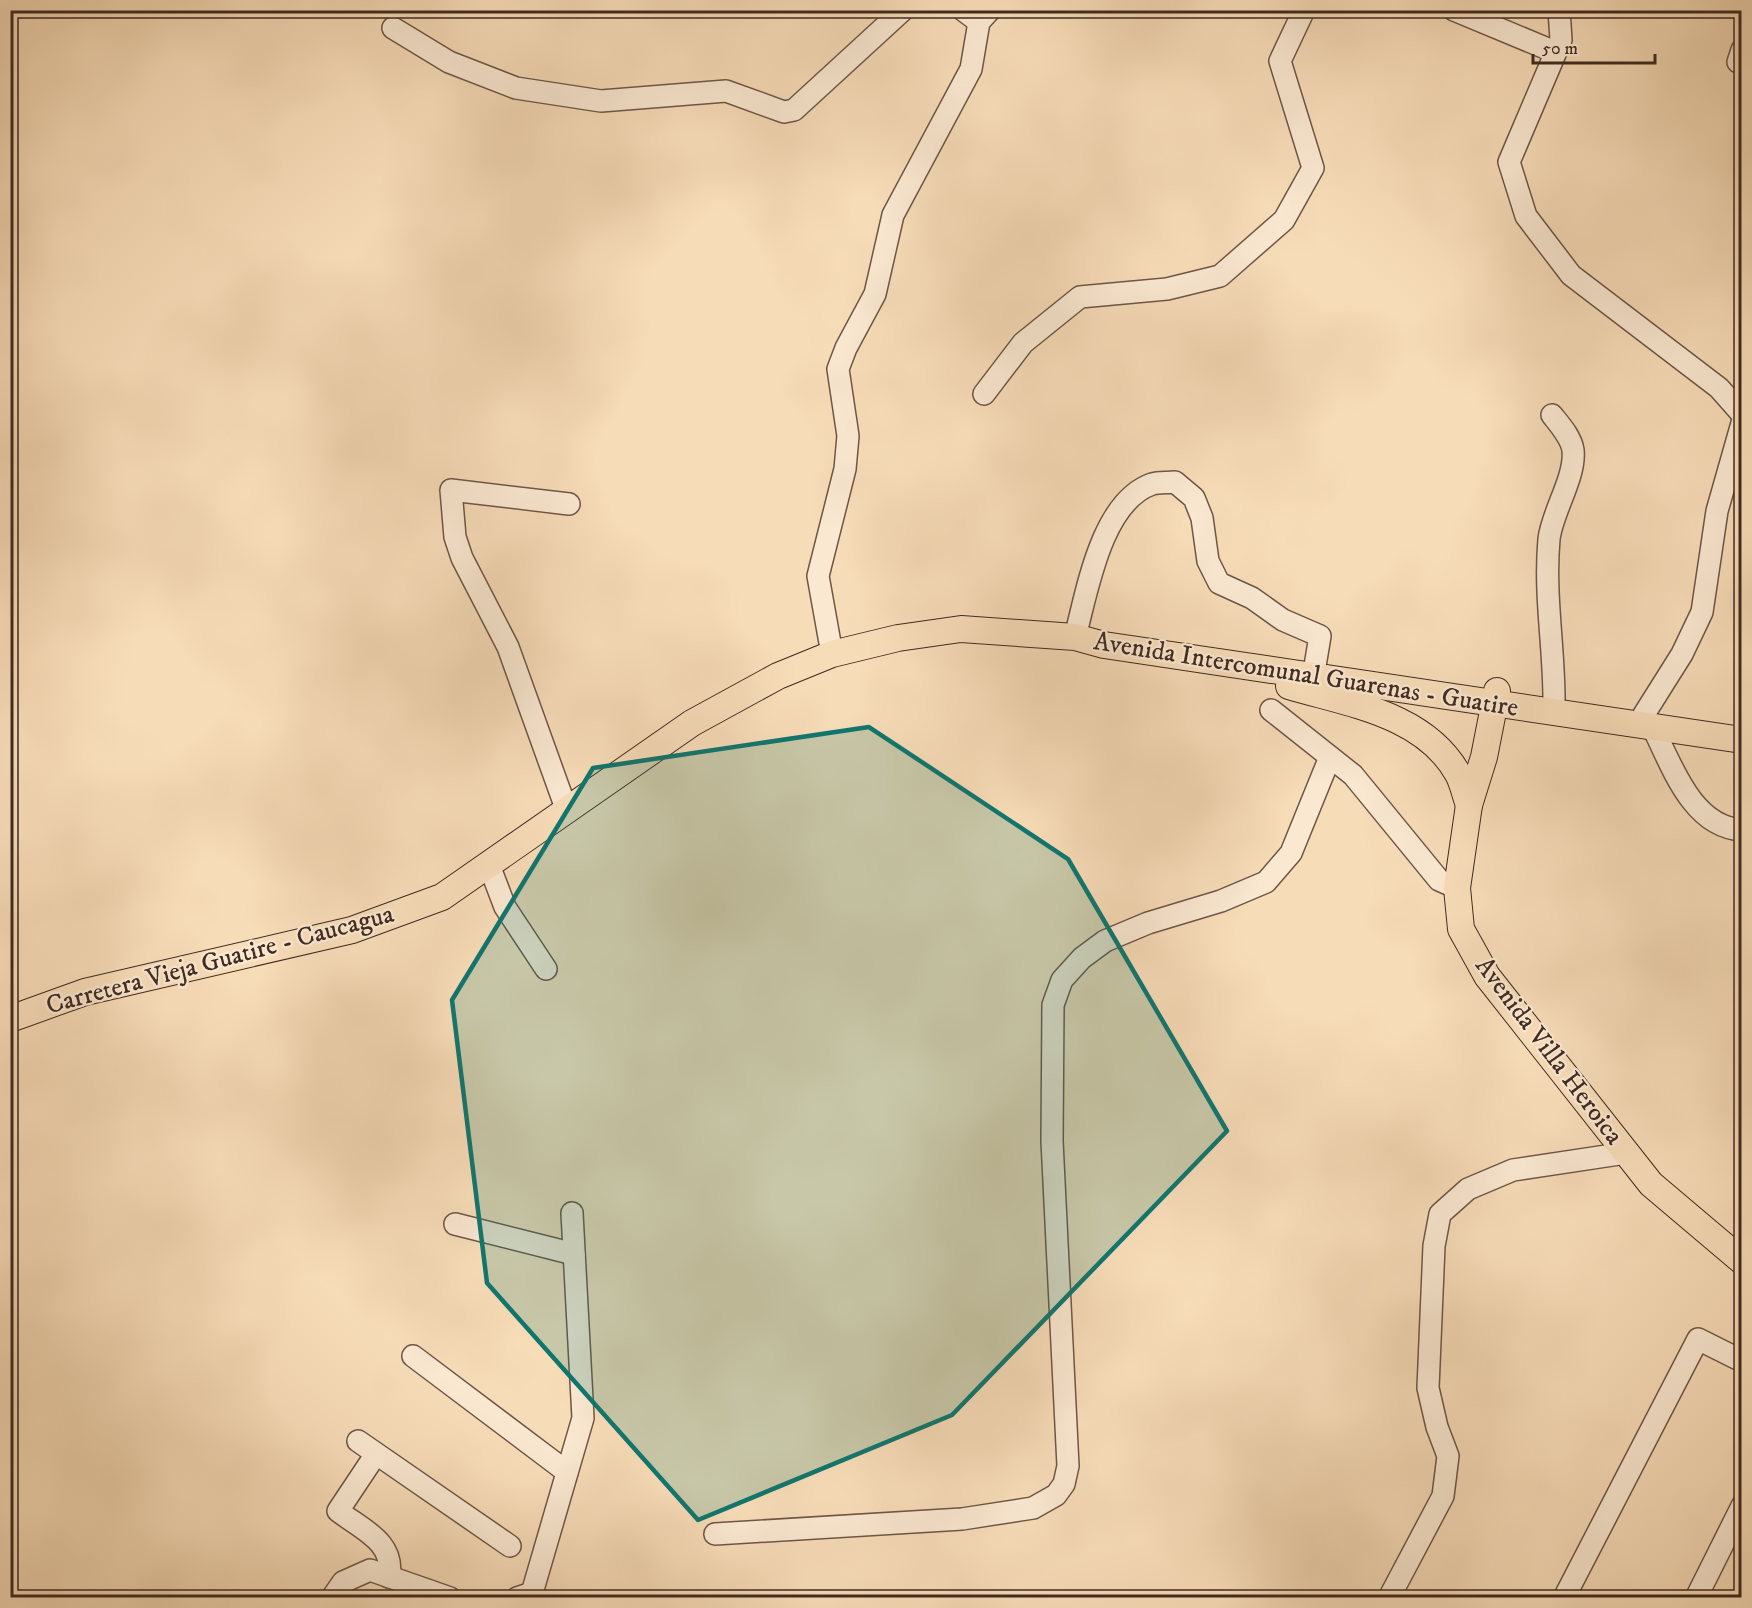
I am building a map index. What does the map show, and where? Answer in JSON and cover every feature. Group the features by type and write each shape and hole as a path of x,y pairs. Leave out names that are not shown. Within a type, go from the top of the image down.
{"main road":[{"name":"Carretera Vieja Guatire - Caucagua","path":"10,1019 85,992 352,930 442,897 692,723 778,676 832,654 898,638 961,629 1075,637"},
{"name":"Avenida Intercomunal Guarenas - Guatire","path":"1075,637 1113,631 1742,740"},
{"name":"Avenida Intercomunal Guarenas - Guatire","path":"1075,637 1104,645 1185,657 1496,698"},
{"path":"1185,657 1383,714 1430,738 1458,774 1469,805"},
{"name":"Avenida Villa Heroica","path":"1496,698 1484,758 1469,805 1457,888 1461,928 1487,976 1651,1184 1742,1261"},
{"path":"1484,758 1504,728 1552,707"},
{"name":"Avenida Intercomunal Guarenas - Guatire","path":"1648,722 1742,730"}],"street":[{"path":"393,28 449,62 516,88 601,101 726,91 784,112 794,111 903,10"},
{"path":"984,394 1023,343 1080,297 1167,289 1220,276 1284,220 1313,168 1280,61 1304,10"},
{"path":"1454,10 1556,52"},
{"path":"1559,10 1561,40 1509,162 1526,216 1571,275 1719,388 1742,414"},
{"path":"832,654 818,576 845,469 848,436 838,369 846,348 875,294 893,215 971,69 977,14"},
{"path":"1552,415 1566,432 1573,450 1570,470 1550,536 1546,577 1547,613 1554,653 1552,707"},
{"path":"1742,423 1717,511 1702,612 1648,722 1692,802 1723,827 1742,830"},
{"path":"1075,637 1104,536 1123,504 1152,484 1175,482 1194,498 1202,518 1208,561 1219,583 1252,598 1283,620 1320,636 1315,666"},
{"path":"567,811 508,647 462,558 455,537 451,490 569,504"},
{"path":"1271,710 1353,775 1439,880 1457,888"},
{"path":"715,1534 962,1519 1033,1508 1056,1495 1064,1484 1068,1466 1052,1141 1053,1005 1062,980 1082,958 1105,941 1148,923 1221,901 1266,882 1291,853 1330,757"},
{"path":"489,865 505,907 546,969"},
{"path":"1389,1598 1443,1496 1448,1456 1437,1427 1428,1388 1434,1246 1440,1214 1468,1189 1513,1170 1626,1153"},
{"path":"517,1598 532,1593 583,1418 572,1213"},
{"path":"455,1224 574,1254"},
{"path":"1564,1598 1698,1339 1742,1361"},
{"path":"414,1356 567,1472"},
{"path":"358,1441 510,1546"},
{"path":"376,1454 338,1511 385,1547 392,1563 389,1578"},
{"path":"1695,1598 1742,1506"},
{"path":"332,1598 343,1582 370,1570 450,1598"}],"highlighted area":[{"path":"869,727 1068,859 1227,1131 952,1415 698,1520 487,1283 452,1000 593,768"}]}
